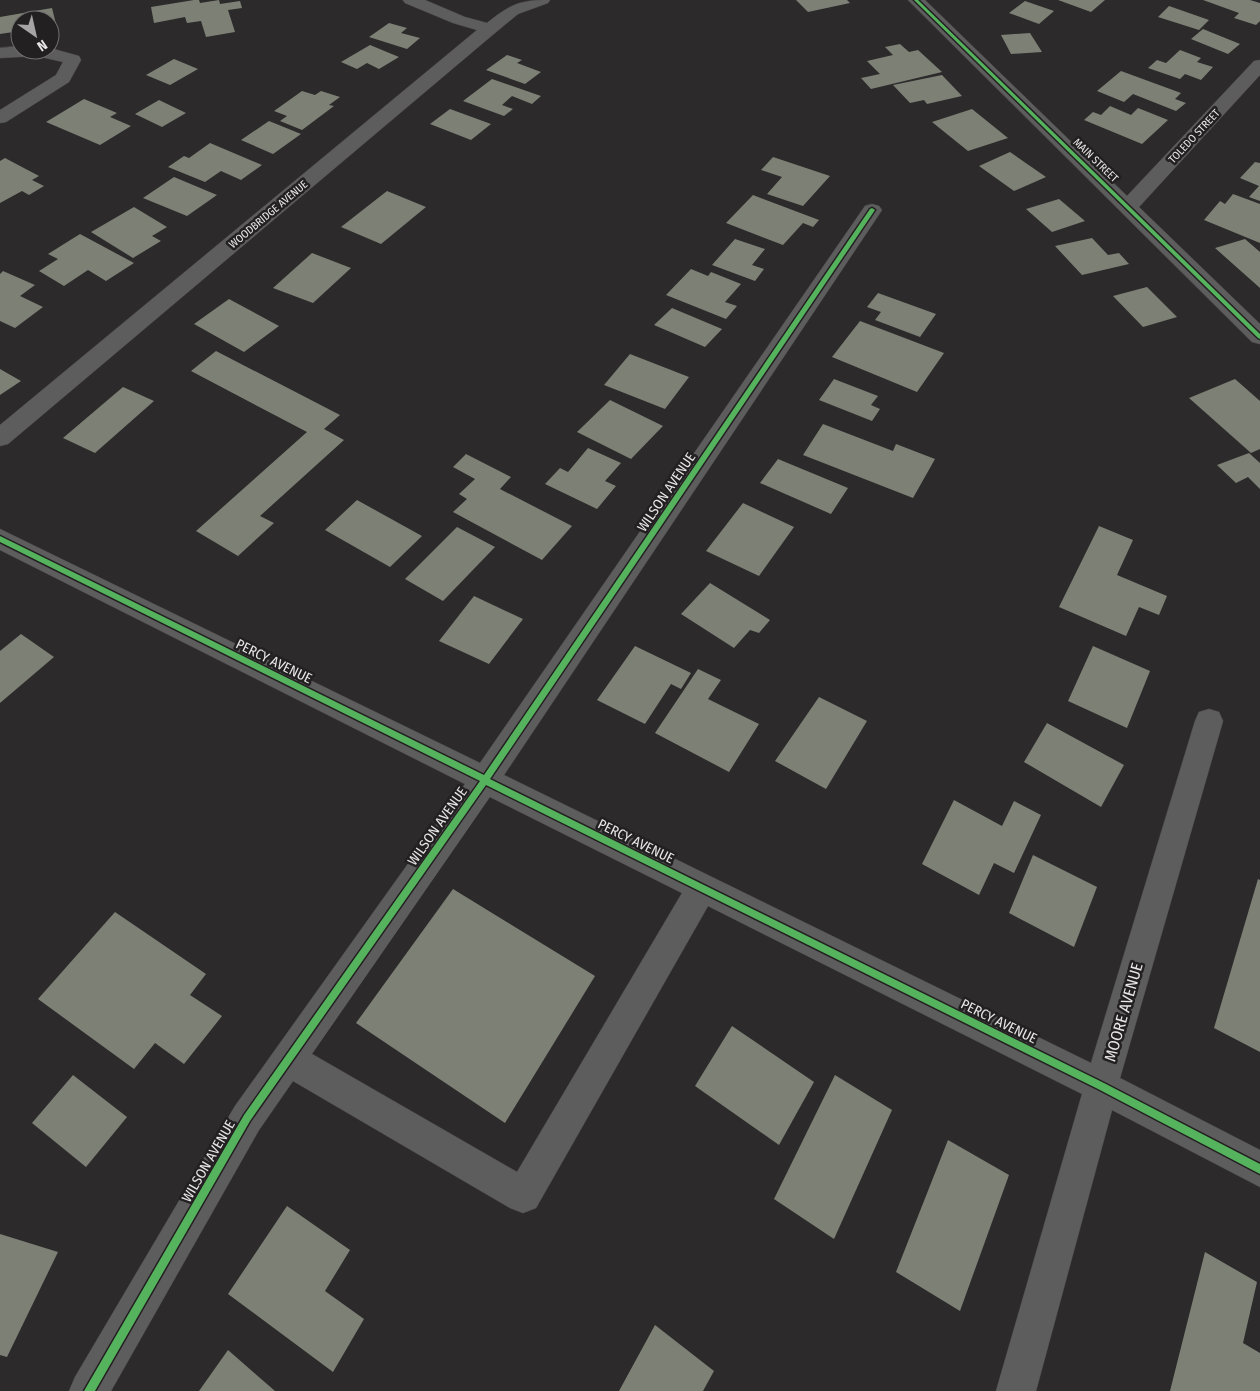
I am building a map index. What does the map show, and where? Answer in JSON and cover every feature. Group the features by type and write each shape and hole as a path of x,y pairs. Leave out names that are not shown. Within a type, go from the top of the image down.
{"street":[{"path":"411,0 459,20 490,29"},
{"name":"WOODBRIDGE AVENUE","path":"0,438 512,11 542,0"},
{"name":"MAIN STREET","path":"923,2 1260,337"},
{"path":"0,53 19,50 44,51 73,60 62,78 0,118"},
{"name":"TOLEDO STREET","path":"1128,207 1260,65"},
{"name":"WILSON AVENUE","path":"89,1391 247,1118 485,780 872,210"},
{"name":"PERCY AVENUE","path":"0,539 1101,1086 1260,1169"},
{"name":"MOORE AVENUE","path":"1016,1391 1101,1086 1209,721"},
{"path":"288,1059 524,1195 702,888"}],"building":[{"path":"199,0 200,3 219,0 220,4 240,1 242,8 228,10 235,32 206,37 201,21 187,23 185,17 154,23 151,7"},
{"path":"796,0 847,0 850,3 808,12"},
{"path":"1058,0 1105,0 1091,12"},
{"path":"1203,0 1250,0 1260,3 1260,21 1256,25 1234,18 1239,13"},
{"path":"1025,1 1054,11 1039,24 1009,13"},
{"path":"1169,6 1209,20 1199,30 1158,17"},
{"path":"10,15 10,32 0,34 0,17"},
{"path":"389,23 407,28 401,33 420,38 407,49 369,37"},
{"path":"1203,29 1240,44 1228,54 1191,39"},
{"path":"1030,33 1042,52 1011,54 1001,35"},
{"path":"900,44 909,52 918,50 942,72 871,89 861,78 880,74 867,61 893,55 885,47"},
{"path":"370,45 399,57 379,69 367,63 357,69 341,62"},
{"path":"1180,50 1201,58 1197,62 1213,67 1201,80 1185,74 1180,79 1148,68 1157,60 1166,63"},
{"path":"507,55 522,60 517,63 541,72 525,84 486,70"},
{"path":"174,59 198,69 170,85 146,75"},
{"path":"1121,71 1181,93 1175,99 1186,103 1176,111 1133,94 1124,102 1097,91"},
{"path":"942,75 962,96 927,104 924,100 910,103 893,85"},
{"path":"492,79 541,96 532,104 512,96 502,105 513,109 504,116 463,101"},
{"path":"302,91 315,95 321,91 340,97 329,105 334,106 302,130 280,121 287,116 274,111"},
{"path":"84,99 117,113 110,117 131,126 100,145 46,122"},
{"path":"159,100 186,113 162,127 135,114"},
{"path":"1110,106 1131,115 1138,108 1168,120 1142,144 1084,120 1093,112 1101,115"},
{"path":"450,109 491,124 471,140 430,124"},
{"path":"972,109 1008,138 968,151 932,122"},
{"path":"269,121 301,134 273,154 241,140"},
{"path":"210,143 262,165 241,180 221,171 205,182 168,167 184,156 189,158"},
{"path":"1010,152 1046,177 1014,191 979,166"},
{"path":"773,157 830,176 803,206 767,194 782,177 761,170"},
{"path":"5,158 39,176 32,180 44,186 29,195 22,191 0,203 0,161"},
{"path":"1255,162 1260,163 1260,201 1249,197 1259,186 1240,178"},
{"path":"174,177 217,195 187,216 143,198"},
{"path":"387,191 426,207 381,244 341,227"},
{"path":"1233,194 1260,204 1260,243 1204,220 1220,201 1225,204"},
{"path":"753,195 819,220 813,227 803,223 783,245 726,223"},
{"path":"1059,199 1085,221 1052,232 1026,209"},
{"path":"134,207 167,227 152,236 161,241 133,258 91,232"},
{"path":"80,234 134,263 106,281 88,270 64,286 39,271 58,259 48,254"},
{"path":"1092,238 1108,255 1119,253 1129,264 1082,275 1055,246"},
{"path":"735,239 765,249 752,265 764,269 755,281 712,265"},
{"path":"1245,239 1260,252 1260,288 1215,248"},
{"path":"312,253 351,268 313,303 273,288"},
{"path":"691,269 708,276 711,272 741,284 725,302 737,306 726,319 666,295"},
{"path":"3,271 35,285 20,296 43,307 15,328 0,321 0,274"},
{"path":"1147,287 1177,317 1143,327 1113,296"},
{"path":"878,293 936,314 920,337 875,320 881,312 867,307"},
{"path":"229,299 279,326 244,352 194,324"},
{"path":"672,308 722,329 705,347 654,325"},
{"path":"860,321 944,353 917,392 832,357"},
{"path":"216,351 340,415 324,429 344,440 260,516 274,523 238,556 196,531 307,432 191,371"},
{"path":"630,354 689,377 665,409 604,385"},
{"path":"0,369 21,381 0,395"},
{"path":"834,379 878,396 871,405 880,409 872,421 819,400"},
{"path":"1235,379 1260,401 1260,449 1251,453 1189,398"},
{"path":"123,387 154,401 95,453 63,438"},
{"path":"610,400 663,426 631,459 577,432"},
{"path":"823,424 893,451 896,444 935,459 913,498 803,455"},
{"path":"588,448 621,463 605,481 616,486 597,509 545,484 560,468 568,472"},
{"path":"1249,453 1260,463 1260,489 1248,477 1236,483 1217,465"},
{"path":"466,454 511,477 500,489 572,526 542,560 453,512 467,499 459,494 475,479 453,467"},
{"path":"778,459 848,488 831,514 760,483"},
{"path":"357,500 422,536 390,567 325,530"},
{"path":"743,503 794,527 759,576 706,551"},
{"path":"1099,526 1133,540 1117,575 1167,596 1159,615 1139,607 1126,636 1059,607"},
{"path":"457,527 495,547 443,601 405,579"},
{"path":"710,583 770,620 759,633 750,630 734,648 681,614"},
{"path":"474,596 523,619 489,664 439,641"},
{"path":"21,634 54,657 0,703 0,651"},
{"path":"635,646 691,673 681,689 671,684 645,724 597,700"},
{"path":"1093,646 1150,671 1127,728 1068,701"},
{"path":"698,669 721,680 708,699 759,724 729,772 655,733"},
{"path":"819,697 867,721 826,789 775,761"},
{"path":"1047,723 1124,765 1101,807 1024,762"},
{"path":"954,800 1002,826 1014,801 1041,815 1014,873 994,863 979,895 922,864"},
{"path":"1033,855 1097,887 1074,947 1009,913"},
{"path":"1258,879 1260,880 1260,1052 1214,1028"},
{"path":"453,889 595,976 505,1123 356,1023"},
{"path":"115,912 206,974 190,995 222,1016 184,1064 155,1043 134,1069 38,999"},
{"path":"732,1026 814,1082 779,1145 695,1086"},
{"path":"73,1075 127,1117 86,1167 32,1123"},
{"path":"835,1075 892,1110 834,1239 774,1199"},
{"path":"948,1140 1009,1175 960,1311 896,1272"},
{"path":"287,1206 350,1250 325,1291 364,1319 333,1372 228,1294"},
{"path":"0,1234 58,1252 7,1357 0,1355"},
{"path":"1205,1252 1257,1282 1243,1343 1260,1353 1260,1391 1170,1391"},
{"path":"655,1325 714,1371 703,1391 619,1391"},
{"path":"228,1350 275,1391 199,1391"}],"cycle path":[{"path":"916,0 1260,337"},
{"path":"89,1391 247,1118 485,780 872,210"},
{"path":"0,539 1101,1086 1260,1169"}]}
